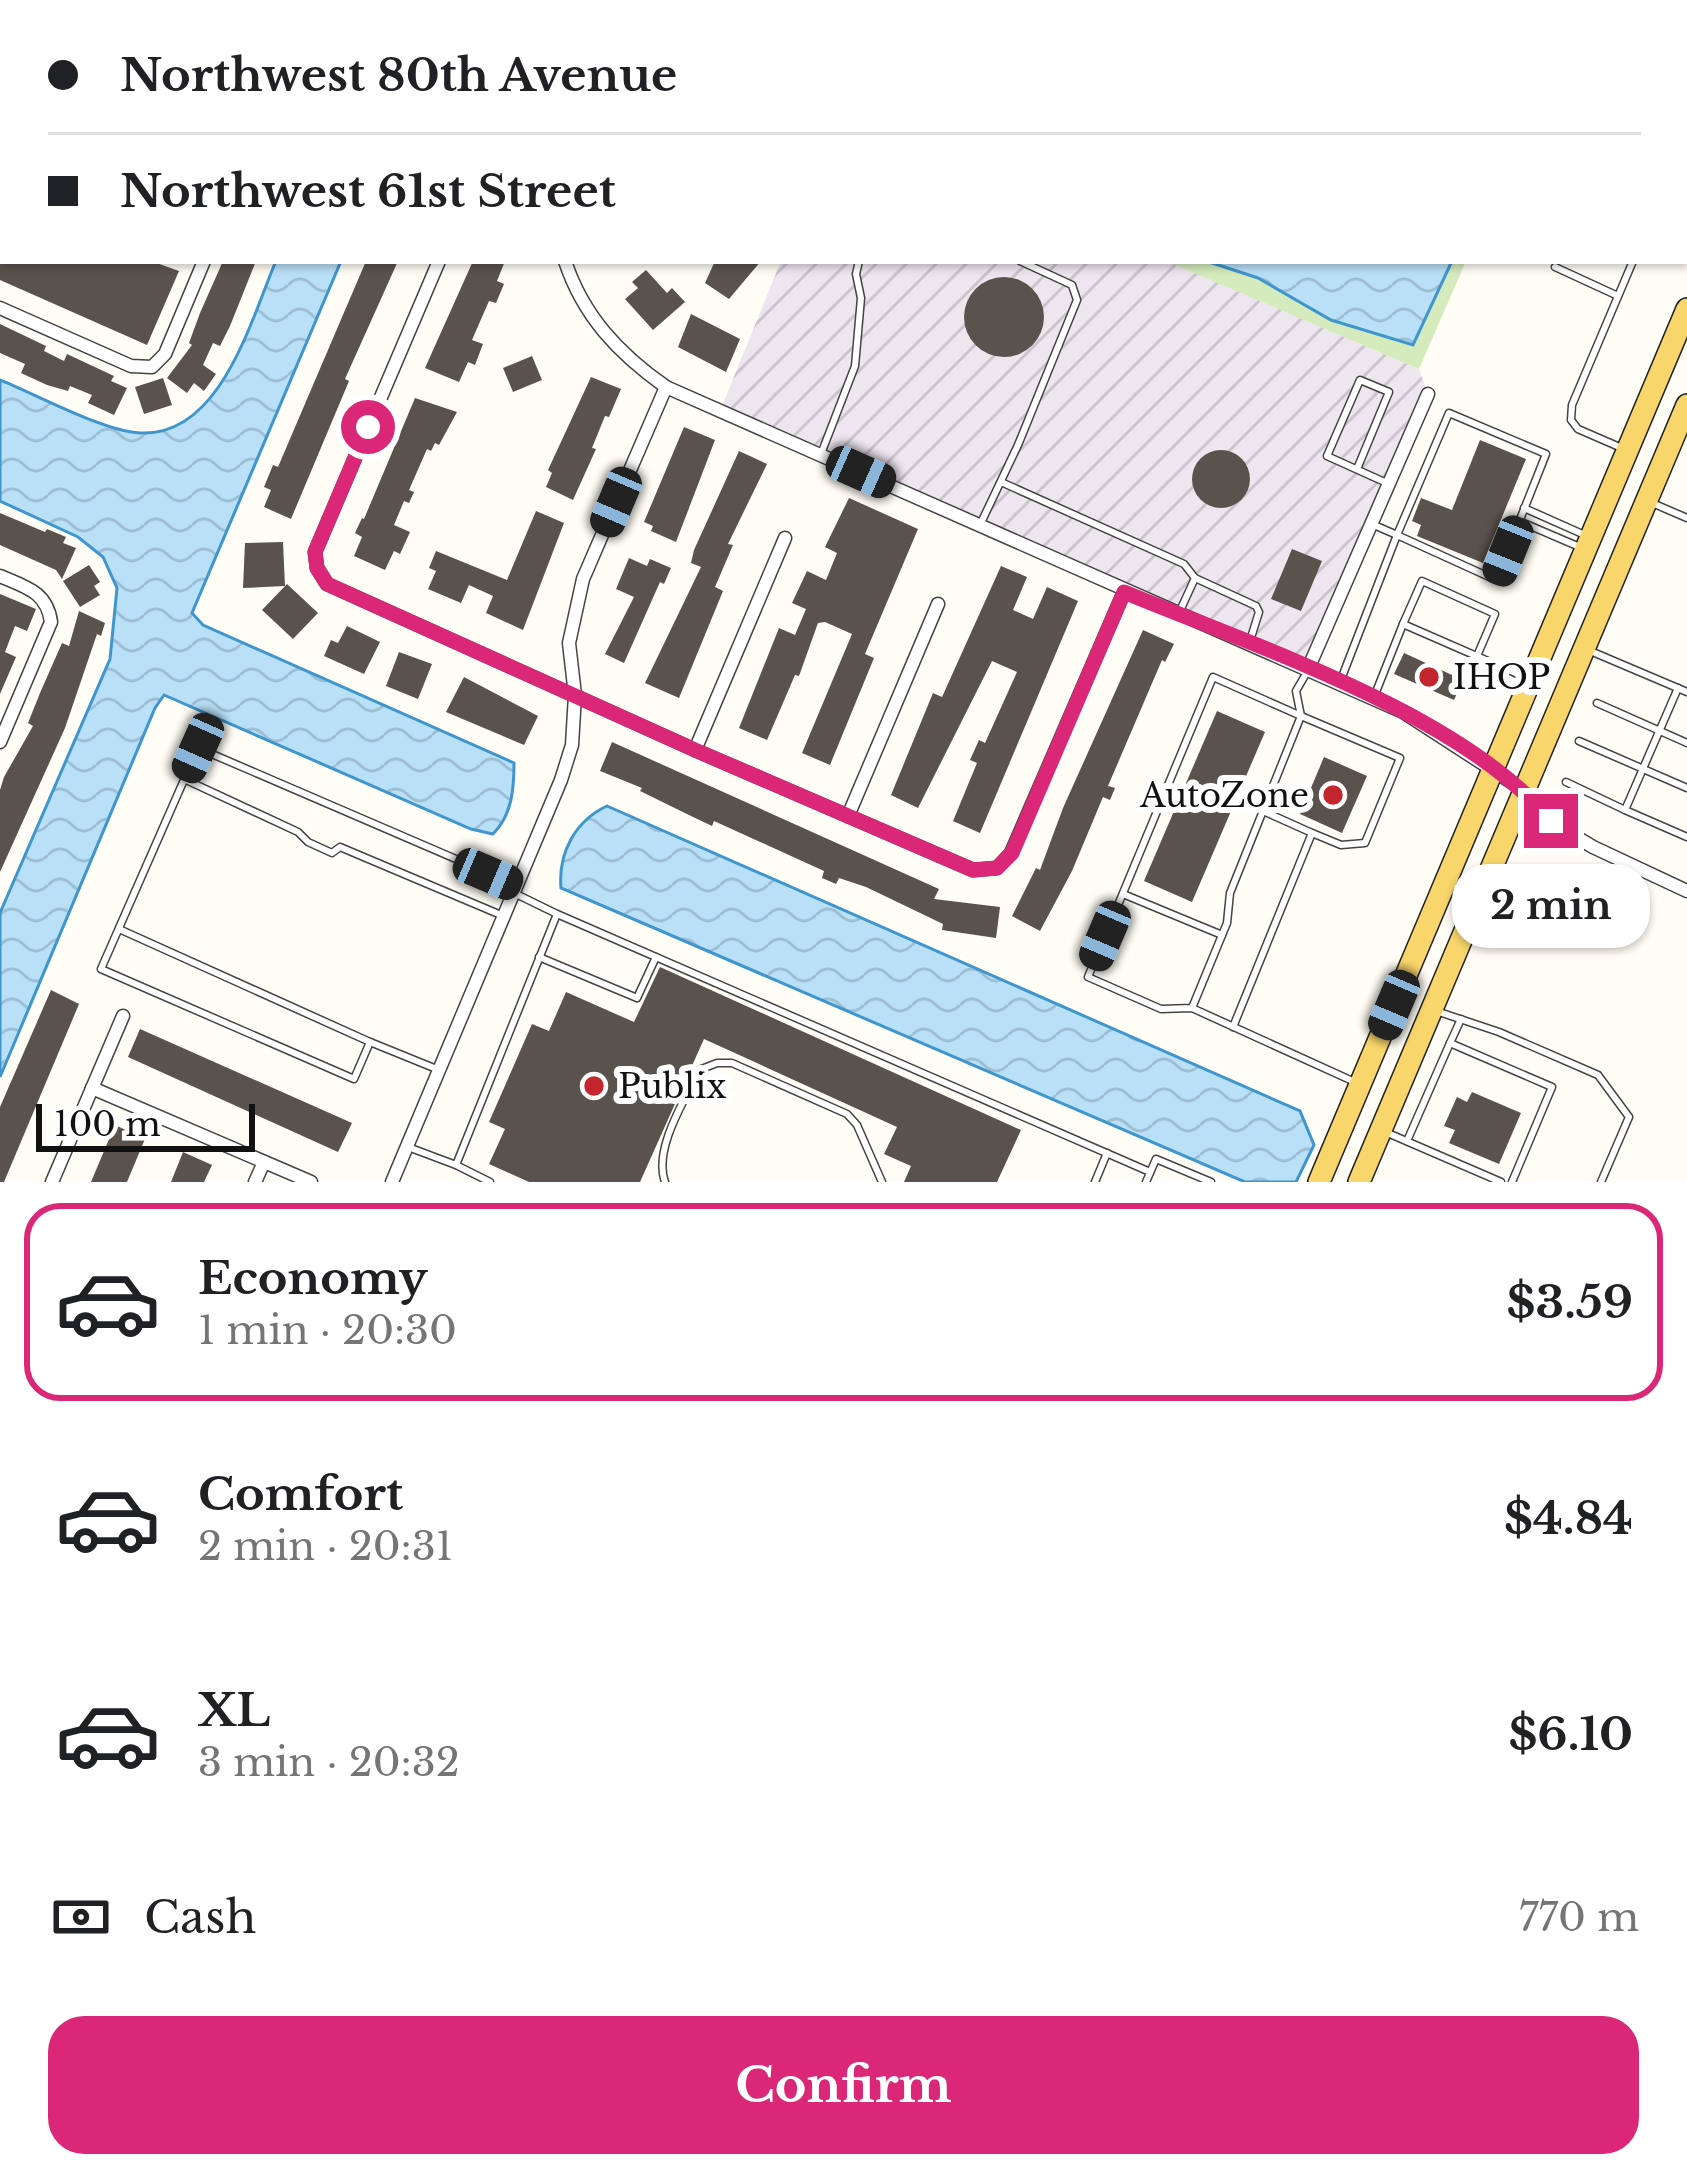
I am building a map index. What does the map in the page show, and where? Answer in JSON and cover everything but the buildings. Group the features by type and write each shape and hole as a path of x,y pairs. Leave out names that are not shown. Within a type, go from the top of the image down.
{"main road":[{"path":"1319,1182 1687,309"},
{"path":"1359,1182 1687,405"}],"street":[{"path":"0,308 131,366 152,367 165,354 199,264"},
{"path":"438,264 315,552 317,568 327,584 973,870 997,868 1012,853 1124,592"},
{"path":"566,264 584,307 610,340 666,386 1373,698 1494,767 1525,790 1564,830 1687,891"},
{"path":"392,1182 566,763 572,745 574,695 569,644 583,579 666,386"},
{"path":"1308,669 1428,394"},
{"path":"695,750 785,538"},
{"path":"0,576 35,591 48,603 51,622 6,709 0,742"},
{"path":"848,816 938,604"},
{"path":"52,1182 123,1016"},
{"path":"92,1088 311,1182"},
{"path":"255,1182 264,1162"}],"lane":[{"path":"821,455 854,366 861,298 858,264"},
{"path":"980,525 1077,300 1072,286 1026,264"},
{"path":"1627,451 1578,429 1570,419 1632,264"},
{"path":"1555,267 1618,296"},
{"path":"1357,469 1389,392 1360,380 1327,456 1389,484"},
{"path":"1340,683 1397,536 1449,412 1546,454 1496,580 1397,536 1371,524"},
{"path":"1001,482 1184,564 1195,578 1256,606 1259,612 1250,644"},
{"path":"1647,501 1687,518"},
{"path":"1524,508 1588,543"},
{"path":"1519,521 1588,543"},
{"path":"1179,614 1195,578"},
{"path":"1373,698 1422,581 1495,614 1477,656"},
{"path":"1403,624 1531,680"},
{"path":"1585,649 1683,690 1625,810"},
{"path":"1192,1009 1222,935 1229,893 1301,716 1296,692 1308,669"},
{"path":"1263,811 1340,845 1365,843 1400,758 1213,677 1088,977 1161,1009 1192,1009 1360,1084"},
{"path":"1597,703 1687,743"},
{"path":"1579,741 1687,788"},
{"path":"370,1042 354,1078 101,969 198,748 516,890 557,914 1150,1172"},
{"path":"184,779 332,853 340,847 505,916"},
{"path":"1567,782 1687,837"},
{"path":"1233,1027 1312,833"},
{"path":"1123,894 1222,935"},
{"path":"456,1165 557,914"},
{"path":"119,929 439,1070"},
{"path":"539,957 637,998 656,957"},
{"path":"1432,1010 1598,1075 1629,1117 1601,1182"},
{"path":"1407,1141 1461,1019"},
{"path":"1450,1043 1552,1087 1512,1182"},
{"path":"665,1182 663,1156 699,1070 732,1063 847,1114 882,1182"},
{"path":"1381,1130 1501,1182"},
{"path":"407,1146 490,1182"},
{"path":"1095,1182 1107,1153"},
{"path":"1146,1182 1156,1159 1211,1182"}],"shaded area":[{"path":"780,264 1174,264 1419,369 1428,394 1308,669 720,411"}],"green space":[{"path":"1173,264 1465,264 1419,369"}],"water":[{"path":"275,264 340,264 192,613 203,625 514,763 508,810 493,834 471,829 164,695 0,1077 0,913 110,659 117,588 103,557 78,537 0,501 0,380 125,431 168,429 192,416 212,396 243,342"},
{"path":"1215,264 1451,264 1413,345 1331,320 1258,278"},
{"path":"607,806 1300,1111 1314,1145 1296,1182 1245,1182 561,888 562,863 571,840 586,820"}],"place":[{"name":"IHOP","path":"1429,677"},
{"name":"AutoZone","path":"1333,795"},
{"name":"Publix","path":"594,1086"}],"route":[{"path":"368,427 315,552 317,568 327,584 973,870 997,868 1012,853 1124,592 1403,712 1494,767 1525,790 1551,821"}]}
